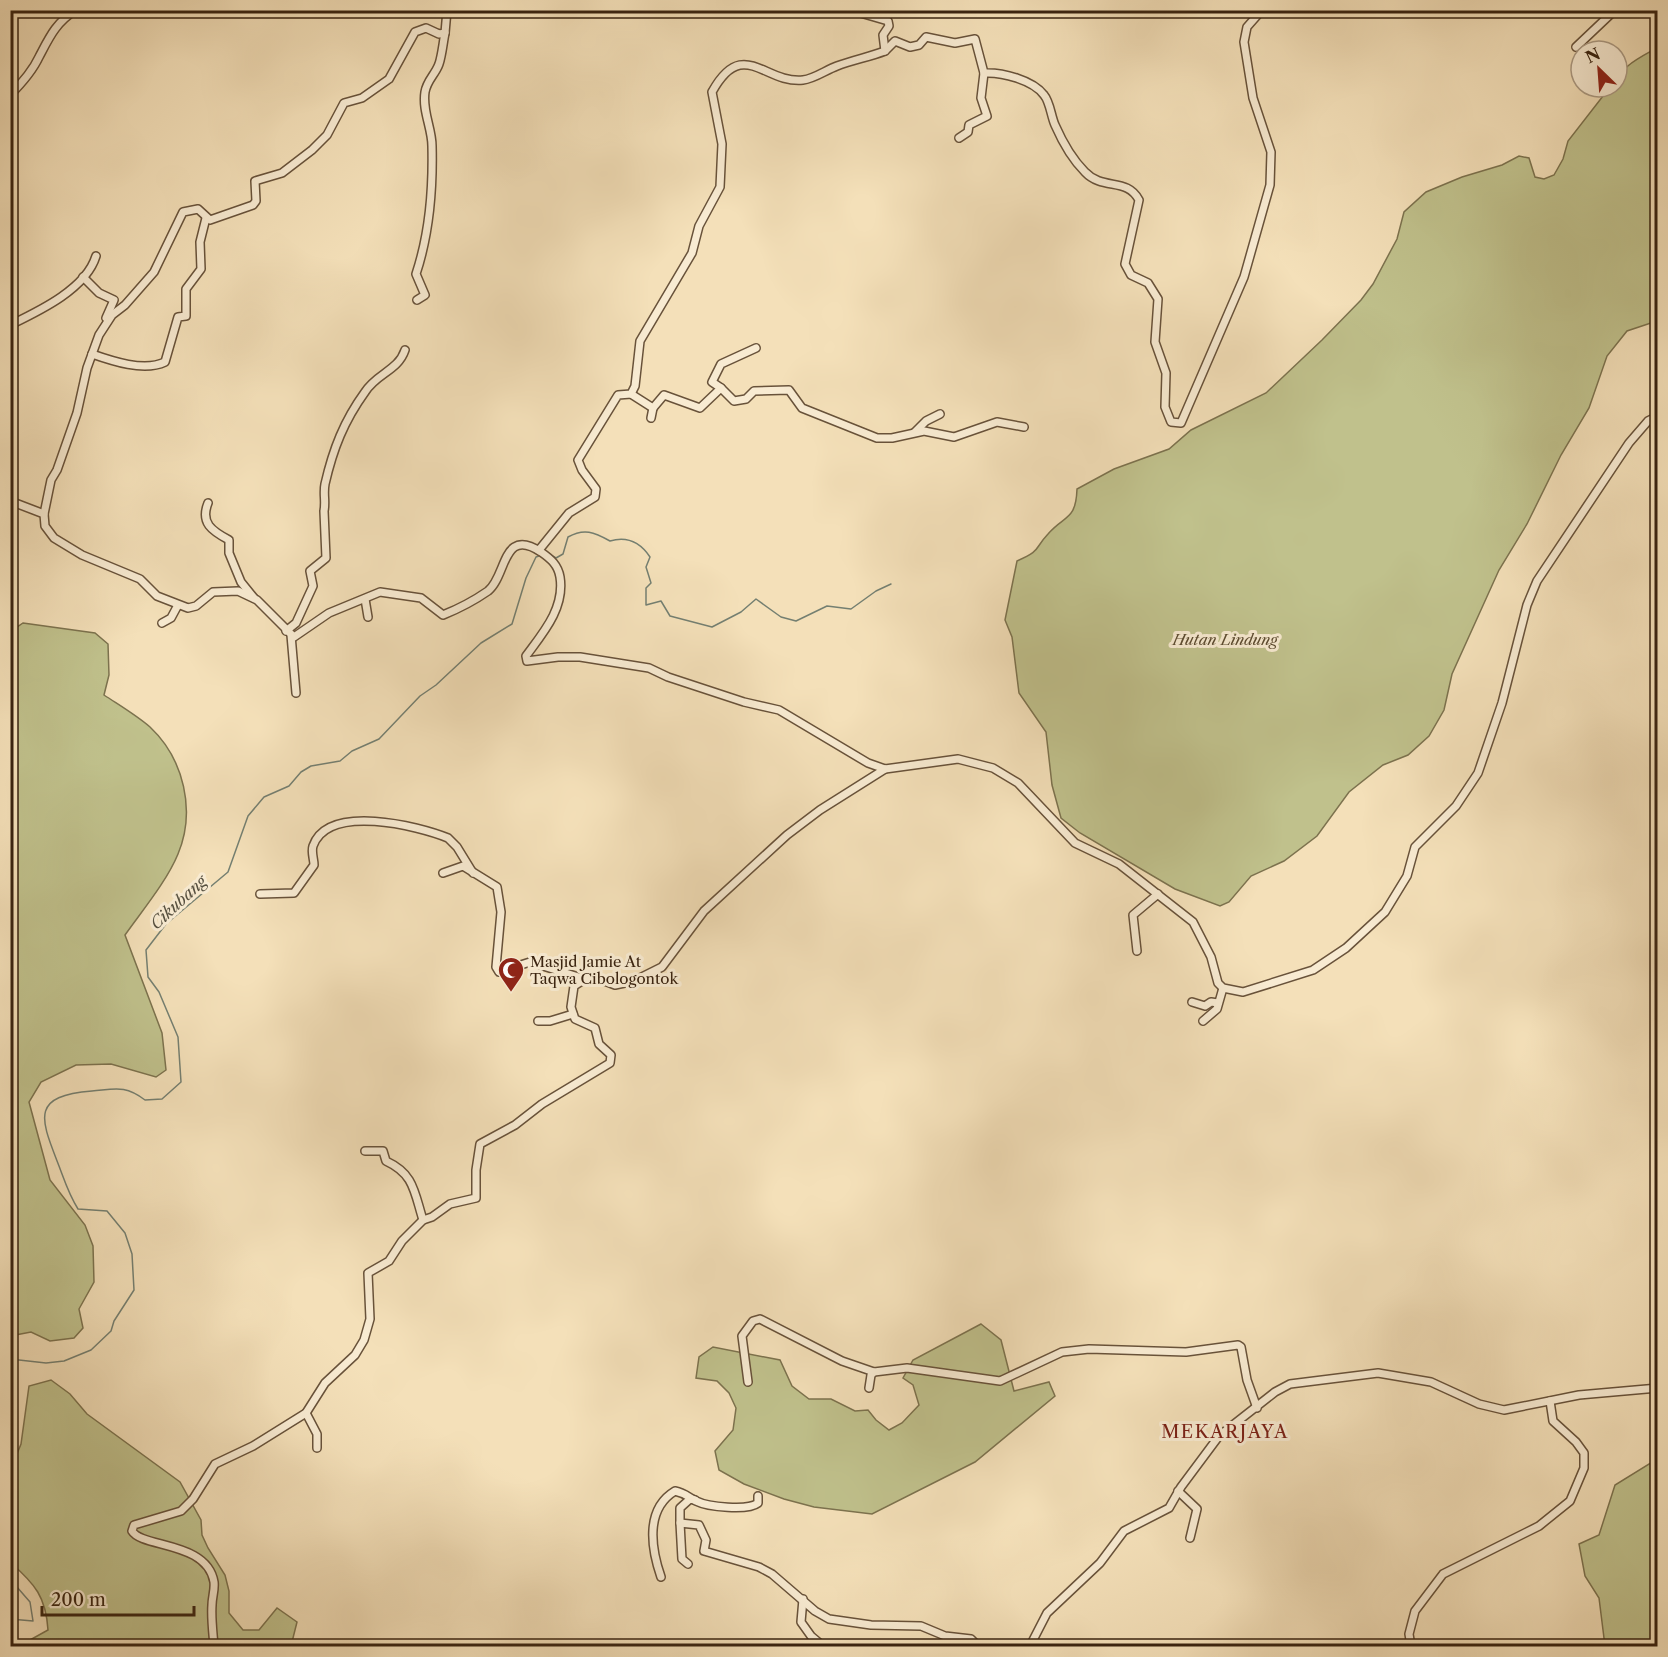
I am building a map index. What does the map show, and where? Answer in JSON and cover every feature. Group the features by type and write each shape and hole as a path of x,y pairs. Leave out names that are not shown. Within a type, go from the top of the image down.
{"street":[{"path":"10,95 39,58 50,35 65,17 76,10"},
{"path":"417,300 425,295 416,274 423,254 432,177 432,145 426,121 425,90 428,77 438,66 447,10"},
{"path":"850,10 888,21 889,26 883,34 885,51"},
{"path":"984,73 1010,76 1036,88 1045,95 1056,126 1087,174 1097,183 1126,187 1138,197 1140,203 1125,264 1131,275 1148,282 1157,294 1155,342 1166,373 1165,407 1168,419 1177,424 1185,417 1244,277 1270,185 1271,152 1253,98 1244,42 1247,27 1262,10"},
{"path":"1584,39 1615,10"},
{"path":"256,599 238,591 224,591 207,594 194,607 178,605 155,595 140,579 82,555 54,537 45,526 44,514 51,480 57,470 77,413 92,354 112,315 125,305 154,272 183,212 196,208 210,220 255,203 255,180 282,173 327,135 344,103 362,98 389,79 415,32 426,28 438,34 445,33"},
{"path":"631,394 635,386 640,341 692,253 699,226 721,182 722,144 712,92 717,83 737,66 751,65 778,77 800,81 885,51 895,41 910,47 919,45 926,37 955,43 975,39 984,73 981,98 987,116 969,125 968,132 959,138"},
{"path":"92,354 117,362 154,366 165,362 178,317 186,316 186,289 201,269 200,242 206,218"},
{"path":"10,325 56,299 83,277 96,256"},
{"path":"83,277 99,293 115,301 102,325 103,330"},
{"path":"756,348 721,364 712,382 734,401 746,399 754,391 789,390 802,408 873,437 887,439 925,431 949,438 976,431 997,422 1024,427"},
{"path":"288,633 296,623 313,586 310,571 326,558 324,511 327,504 324,491 342,426 370,384 400,364 405,350"},
{"path":"650,406 663,395 701,407 721,388"},
{"path":"544,554 569,513 595,496 596,489 582,470 578,460 618,395 631,394 650,406"},
{"path":"650,406 651,418"},
{"path":"913,434 926,421 940,414"},
{"path":"443,873 463,866 497,887 501,908 496,967 499,972 530,962 585,980 600,978 615,985 634,981 662,967 704,911 787,835 820,810 885,769 958,759 993,768 1018,783 1075,843 1119,864 1197,927 1211,957 1216,977 1223,988 1249,992 1313,969 1346,948 1385,912 1407,876 1415,847 1456,806 1478,773 1502,703 1527,605 1536,581 1629,443 1648,421 1658,416"},
{"path":"10,501 44,514"},
{"path":"208,503 205,521 216,533 229,540 229,553 241,582 288,633 296,693"},
{"path":"288,633 299,635 329,613 380,592 390,591 421,598 443,615 488,590 501,573 505,555 511,550 526,545 544,554 559,572 560,598 555,612 526,656 527,661 580,657 649,668 668,677 744,702 779,710 868,763 885,769"},
{"path":"365,599 368,617"},
{"path":"162,622 171,618 178,605"},
{"path":"260,894 294,893 314,865 312,850 317,838 326,830 339,825 371,819 448,838 457,847 473,873"},
{"path":"1137,951 1133,915 1158,894"},
{"path":"214,1647 212,1606 214,1582 208,1569 185,1550 138,1538 133,1533 133,1526 140,1521 181,1511 193,1499 214,1464 253,1446 306,1413 324,1383 355,1355 364,1340 370,1318 367,1275 389,1261 406,1235 423,1220 432,1217 450,1204 476,1198 476,1170 483,1141 515,1125 542,1104 610,1063 611,1055 599,1044 595,1028 578,1022 573,1014 573,989 585,980"},
{"path":"1203,1020 1217,1009 1223,988"},
{"path":"1192,1002 1205,1006 1210,1002 1218,1003"},
{"path":"537,1021 550,1021 573,1014"},
{"path":"365,1151 383,1151 386,1161 403,1169 410,1179 423,1220"},
{"path":"748,1382 742,1336 753,1321 760,1319 842,1361 874,1372 907,1368 1000,1381 1062,1352 1089,1349 1186,1352 1238,1345 1241,1347 1247,1380 1257,1408"},
{"path":"869,1388 874,1372"},
{"path":"1030,1647 1047,1613 1100,1563 1124,1531 1168,1509 1178,1491 1219,1436 1275,1392 1290,1384 1378,1373 1431,1382 1479,1404 1504,1410 1579,1395 1658,1388"},
{"path":"1411,1647 1408,1634 1415,1611 1443,1574 1539,1526 1570,1501 1584,1468 1584,1453 1576,1442 1553,1421 1550,1401"},
{"path":"306,1413 317,1434 317,1448"},
{"path":"661,1577 652,1552 652,1527 662,1500 675,1491 685,1493 696,1501"},
{"path":"1178,1491 1197,1509 1190,1538"},
{"path":"688,1564 682,1559 680,1509 690,1499 741,1509 758,1503 758,1496"},
{"path":"680,1523 699,1525 706,1540 704,1551 759,1567 778,1577 822,1617 871,1625 921,1626 941,1635 971,1639 978,1647"},
{"path":"803,1599 801,1622 823,1647"}],"green space":[{"name":"Hutan Lindung","path":"1658,49 1657,321 1627,331 1607,356 1589,408 1561,455 1527,524 1499,570 1452,674 1444,710 1429,736 1408,755 1383,765 1349,792 1317,836 1284,861 1251,876 1229,902 1220,906 1175,889 1080,833 1061,818 1052,785 1046,732 1019,693 1012,637 1005,620 1017,561 1034,552 1043,539 1072,512 1077,489 1114,469 1169,449 1191,430 1266,393 1361,300 1373,284 1397,239 1404,212 1426,192 1462,177 1502,165 1519,156 1529,158 1535,177 1544,179 1554,175 1563,159 1568,141 1601,99 1629,99 1629,66"},
{"path":"23,623 95,633 108,644 109,675 104,695 145,723 162,740 179,770 186,803 186,821 178,854 154,896 125,935 162,1033 166,1070 156,1077 111,1064 76,1065 41,1082 29,1102 50,1180 85,1225 93,1246 94,1282 79,1309 83,1328 74,1338 50,1341 31,1332 10,1336 10,632"},
{"path":"981,1324 1001,1340 1014,1391 1049,1382 1055,1396 975,1462 872,1514 814,1507 784,1499 744,1484 719,1470 715,1451 733,1430 736,1408 729,1393 717,1381 696,1378 699,1357 713,1347 780,1360 792,1386 809,1399 831,1399 855,1411 868,1410 889,1430 902,1423 919,1405 913,1385 903,1378 913,1360"},
{"path":"51,1380 70,1394 87,1414 180,1482 201,1520 202,1535 208,1548 225,1575 229,1591 229,1613 243,1630 259,1630 277,1608 297,1622 291,1646 11,1646 10,1641 30,1640 48,1630 45,1609 38,1592 11,1563 10,1471 21,1444 29,1386"},
{"path":"1657,1459 1657,1646 1605,1646 1599,1598 1585,1576 1579,1544 1599,1535 1615,1485"}],"waterway":[{"path":"549,554 556,558 563,554 568,537 584,532 594,533 610,541 622,539 633,542 642,547 650,557 646,567 651,583 646,588 646,605 661,601 670,616 712,627 741,612 756,599 781,617 796,621 827,606 851,609 876,591 891,584"},
{"name":"Cikubang","path":"10,1359 46,1363 64,1361 91,1350 111,1331 114,1321 134,1290 132,1254 125,1233 107,1211 78,1209 67,1188 48,1135 45,1113 49,1105 58,1098 72,1094 120,1089 132,1092 145,1100 162,1099 181,1082 178,1037 159,992 148,977 146,950 166,924 228,872 248,816 264,797 289,786 301,772 311,766 340,761 352,751 379,739 420,696 436,685 481,643 512,624 526,578 536,557 539,556"},
{"name":"Cikubang","path":"10,1579 30,1602 33,1621 10,1619"}],"place":[{"name":"Masjid Jamie At Taqwa Cibologontok","path":"511,993"}],"district":[{"name":"MEKARJAYA","path":"1225,1432"}]}
